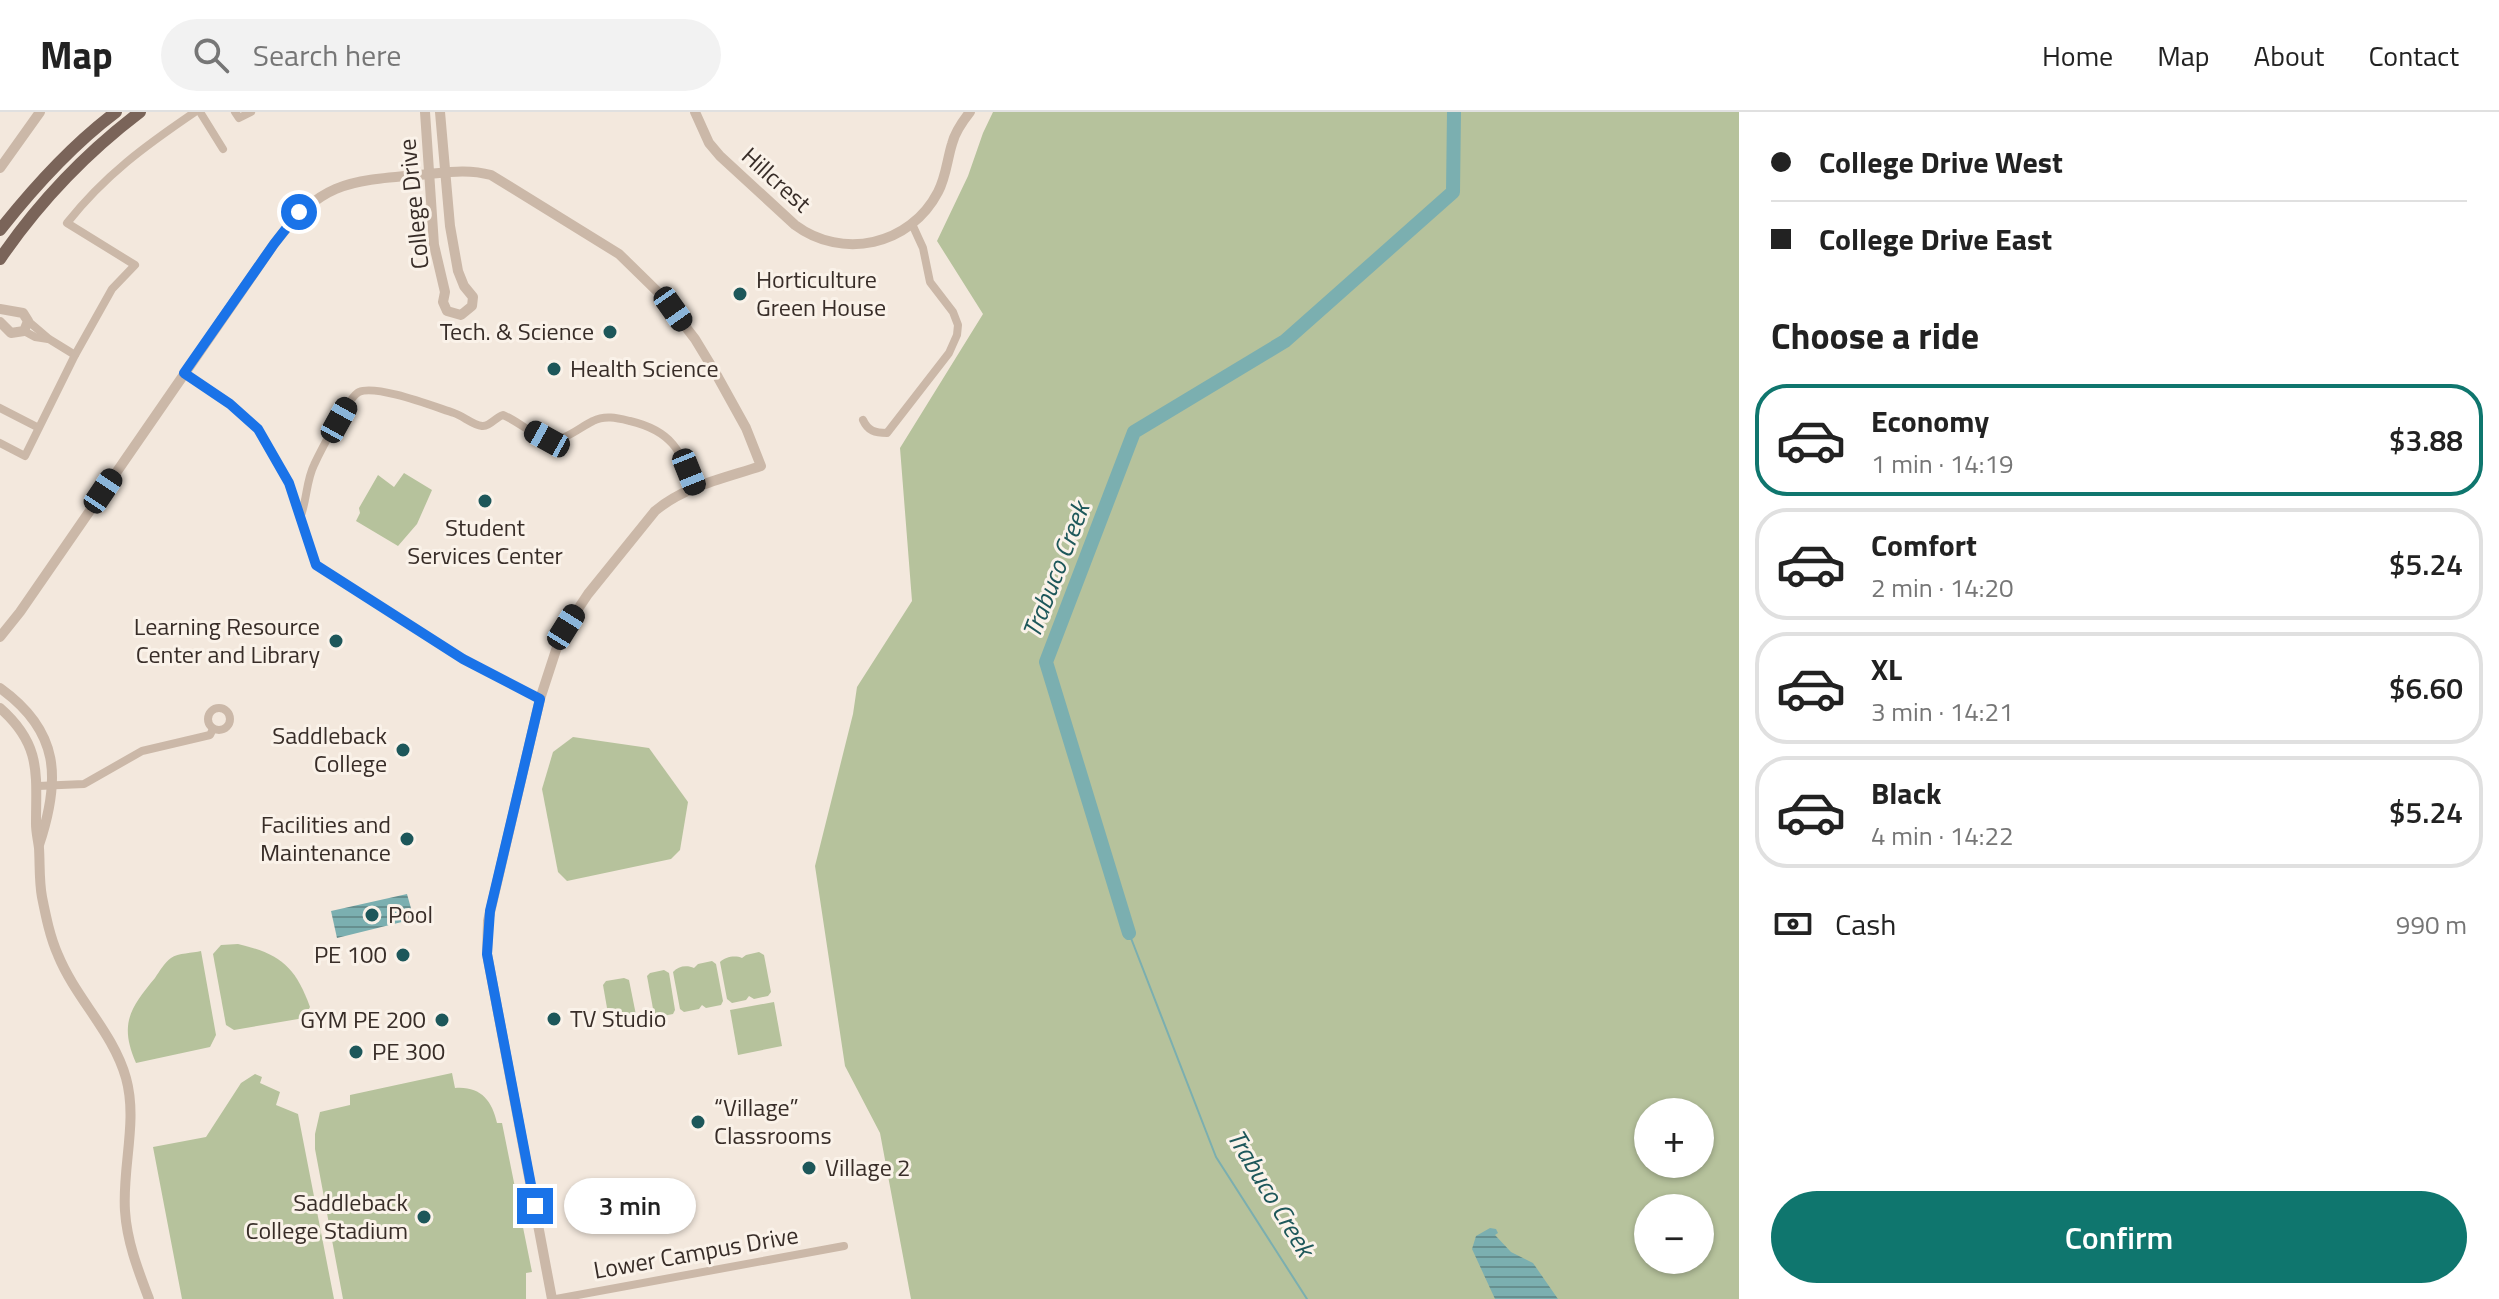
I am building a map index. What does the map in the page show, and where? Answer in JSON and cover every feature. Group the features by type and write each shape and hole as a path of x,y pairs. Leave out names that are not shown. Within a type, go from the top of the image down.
{"main road":[{"path":"0,230 54,168 116,112"},
{"path":"0,259 55,188 140,112"}],"street":[{"path":"0,168 40,112"},
{"path":"0,443 25,456 37,427 112,289 135,265 67,223 91,193 127,160 198,112 223,149"},
{"path":"235,112 239,118 251,112"},
{"name":"College Drive","path":"425,112 434,245 445,292 444,307 451,314 461,315 469,310 473,302 458,271 450,226 440,112"},
{"name":"Hillcrest","path":"695,112 709,143 720,156 807,234 838,244 855,245 891,238 912,224"},
{"path":"863,420 875,433 887,433 949,353 957,335 958,325 953,312 930,282 923,248 912,224 925,212 938,191 952,143 970,112"},
{"path":"0,637 274,244 299,212 335,188 353,182 445,172 475,171 491,175 619,254 673,309 715,372 746,428 761,466 695,488 655,511 588,594 561,638 540,699 490,911 487,947 495,1001 554,1299"},
{"name":"College Drive","path":"445,292 455,285 464,286"},
{"path":"0,309 23,313 26,326 75,355"},
{"path":"0,322 11,333 26,326"},
{"path":"184,373 230,404 258,429 289,483 316,565 463,659 540,699"},
{"path":"300,518 314,465 351,397 365,390 379,391 463,416 481,426 503,415 547,439 561,438 603,417 643,424 672,441 682,455 695,488"},
{"path":"0,408 37,427"},
{"path":"0,688 17,700 32,718 46,742 53,767 54,786 39,847"},
{"path":"0,708 24,736 35,758 38,786 36,828 47,924 59,957 108,1037 126,1080 130,1123 125,1210 129,1241 149,1299"},
{"path":"38,786 84,784 142,751 210,735 213,729"},
{"name":"Lower Campus Drive","path":"554,1299 844,1246"}],"green space":[{"path":"993,112 1739,112 1739,1299 911,1299 880,1133 845,1066 815,866 857,687 912,601 900,448 983,314 937,241 968,176"},
{"path":"404,473 432,490 417,524 398,546 356,521 359,508 378,475 394,487"},
{"path":"573,737 649,748 688,802 680,850 671,859 567,881 558,872 542,789 553,752"},
{"path":"238,944 265,952 292,972 310,1007 304,1018 234,1030 226,1025 213,954 221,945"},
{"path":"201,951 216,1035 210,1047 136,1063 128,1027 139,998 169,960"},
{"path":"759,952 764,955 771,992 768,996 754,999 749,996 746,1000 732,1003 727,999 720,962"},
{"path":"712,961 716,964 723,1001 721,1005 706,1008 702,1005 699,1009 684,1012 680,1009 673,972 680,967 694,968"},
{"path":"664,970 669,973 675,1010 673,1014 658,1017 654,1014 647,976"},
{"path":"629,980 637,1020 633,1025 615,1028 610,1025 603,985 606,981"},
{"path":"774,1002 782,1046 738,1055 730,1010"},
{"name":"Saddleback College Stadium","path":"452,1073 455,1088 471,1089 484,1096 497,1123 502,1123 532,1272 526,1273 526,1299 343,1299 315,1149 320,1112 350,1105 350,1095"},
{"path":"255,1074 262,1077 260,1083 280,1092 276,1105 298,1114 334,1299 182,1299 153,1147 206,1137 241,1083"}],"water":[{"name":"Pool","path":"407,894 414,919 337,938 331,911"},
{"path":"1490,1228 1496,1229 1498,1233 1495,1235 1511,1252 1533,1263 1558,1299 1495,1299 1472,1249 1476,1236"}],"waterway":[{"name":"Trabuco Creek","path":"1129,933 1046,662 1134,432 1285,341 1453,192 1454,112"},
{"name":"Trabuco Creek","path":"1129,933 1216,1157 1307,1299"}],"place":[{"name":"Horticulture Green House","path":"740,294"},
{"name":"Tech. & Science","path":"610,332"},
{"name":"Health Science","path":"554,369"},
{"name":"Student Services Center","path":"485,501"},
{"name":"Learning Resource Center and Library","path":"336,641"},
{"name":"Saddleback College","path":"403,750"},
{"name":"Facilities and Maintenance","path":"407,839"},
{"name":"Pool","path":"372,915"},
{"name":"PE 100","path":"403,955"},
{"name":"TV Studio","path":"554,1019"},
{"name":"GYM PE 200","path":"442,1020"},
{"name":"PE 300","path":"356,1052"},
{"name":"“Village” Classrooms","path":"698,1122"},
{"name":"Village 2","path":"809,1168"},
{"name":"Saddleback College Stadium","path":"424,1217"}],"route":[{"path":"299,212 184,373 230,404 258,429 289,483 316,565 463,659 540,699 487,931 487,954 495,1001 535,1206"}]}
